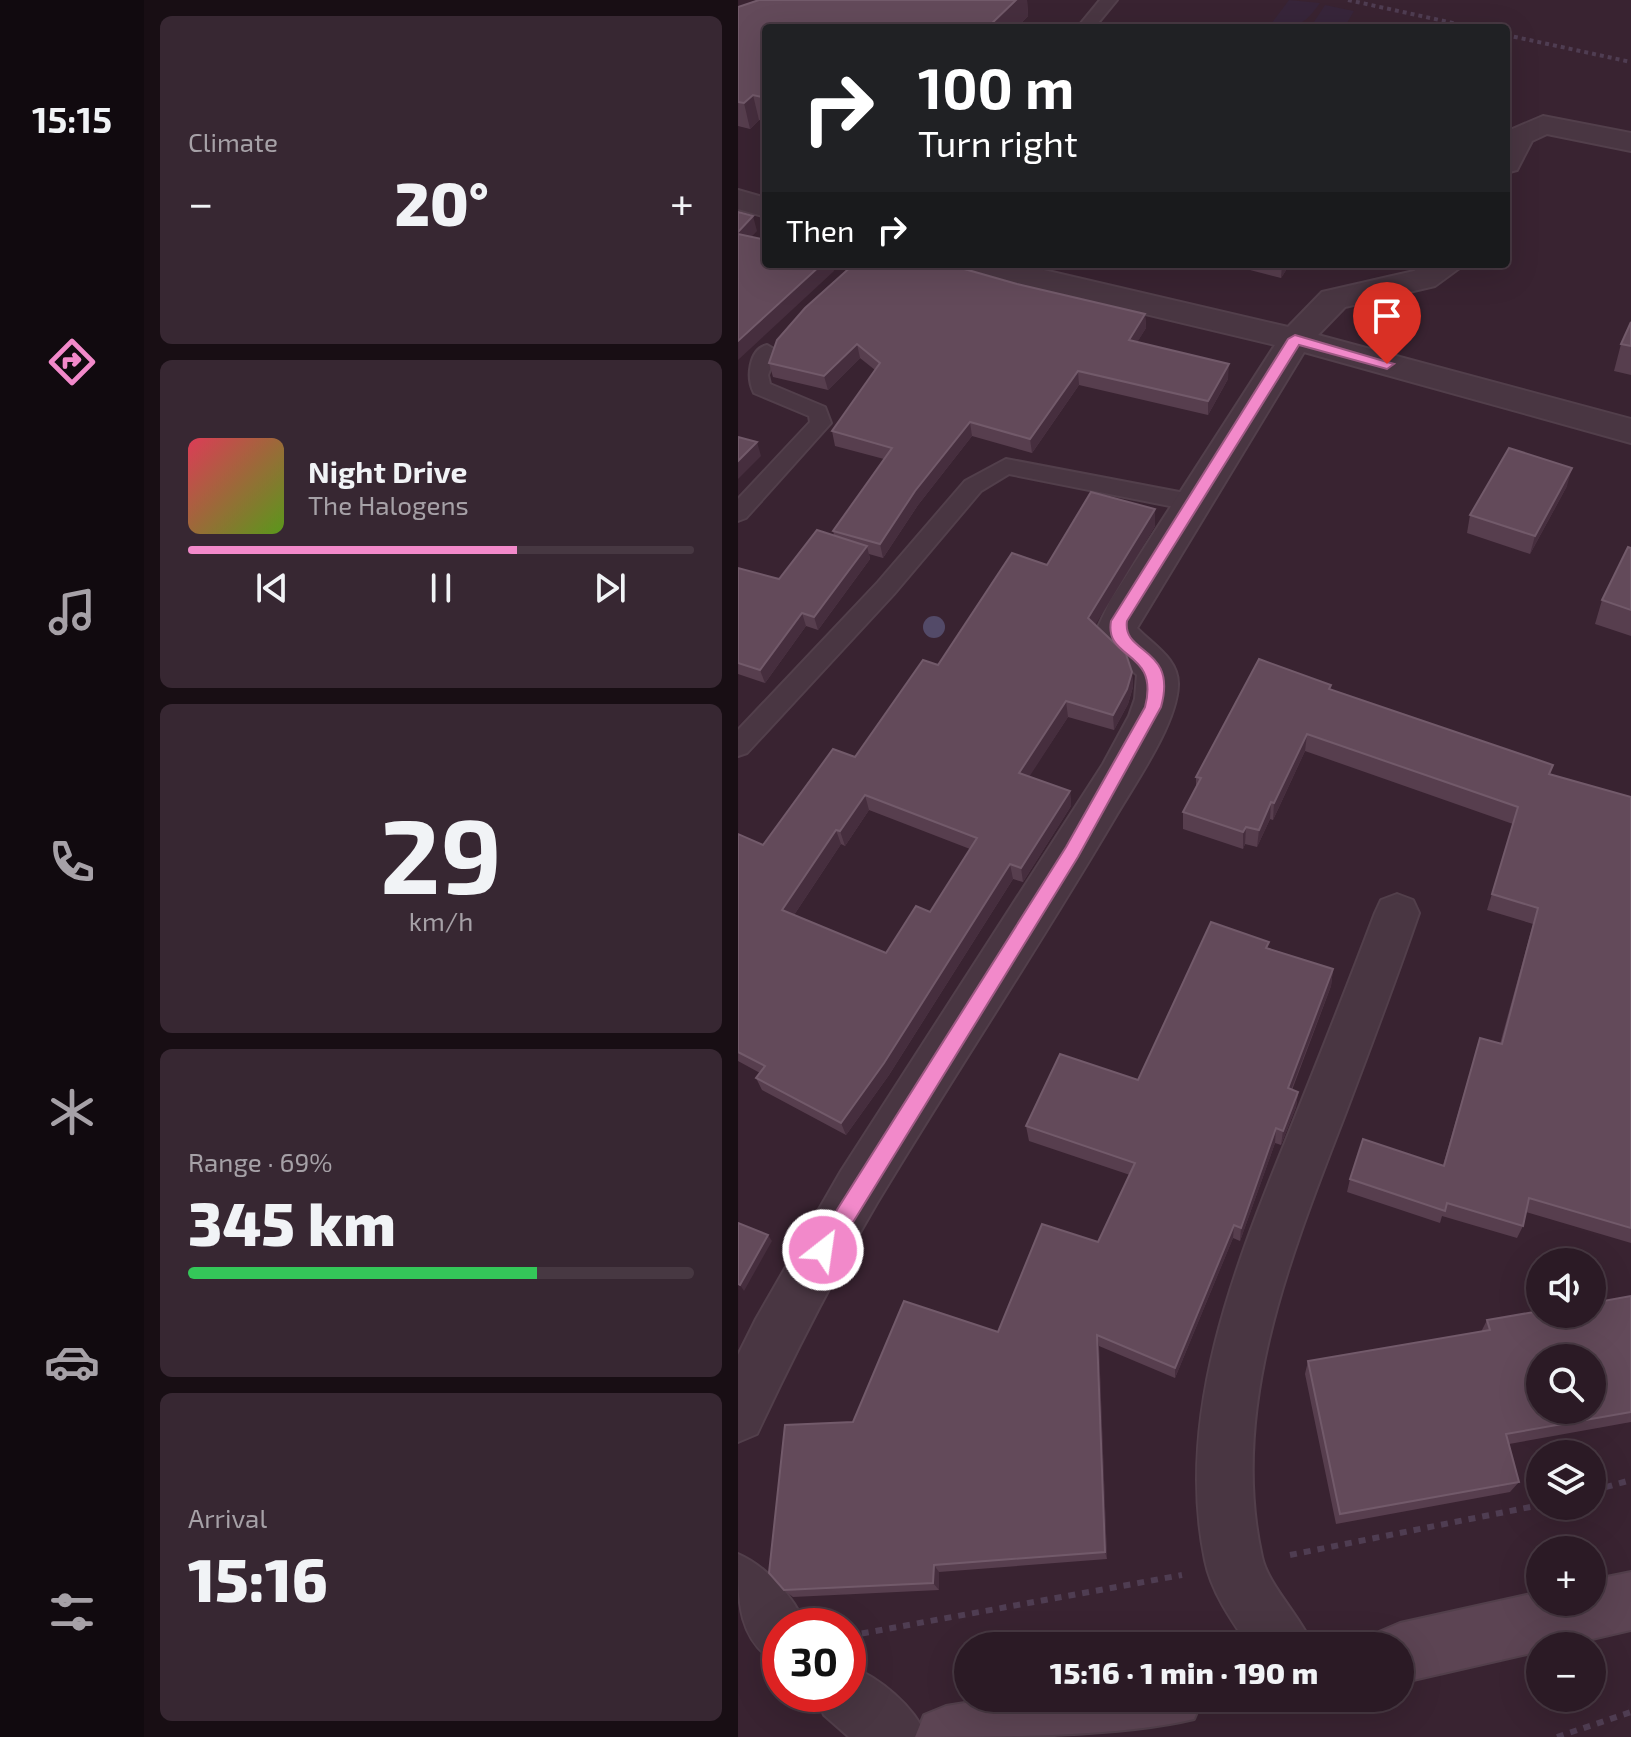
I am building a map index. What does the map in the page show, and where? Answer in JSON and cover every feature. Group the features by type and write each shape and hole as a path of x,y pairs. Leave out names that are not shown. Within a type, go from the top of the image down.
{"main road":[{"path":"1414,1650 1631,1601"},
{"path":"946,1737 1092,1712"}],"street":[{"path":"1510,156 1520,136 1543,125 1631,142"},
{"path":"738,199 762,207"},
{"path":"993,268 1295,339 1631,431"},
{"path":"738,1415 778,1329 838,1224 1072,852 1153,707 1159,686 1155,669 1123,641 1117,629 1119,621 1295,339 1334,299 1424,279 1442,268"},
{"path":"1275,1632 1235,1565 1226,1477 1236,1380 1259,1283 1283,1204 1397,913"},
{"path":"738,1583 762,1613"},
{"path":"866,1712 896,1737"}],"lane":[{"path":"1088,24 1109,0"},
{"path":"738,375 772,346 758,375 761,388 818,412 821,423 738,513"},
{"path":"738,746 886,588 973,486 1006,466 1195,503"}],"path":[{"path":"1348,0 1458,24"},
{"path":"1510,36 1631,62"},
{"path":"1606,1487 1631,1480"},
{"path":"1557,1737 1631,1712"}],"shaded area":[{"path":"1289,0 1320,3 1300,23 1271,24"},
{"path":"1325,5 1354,11 1346,24 1313,24"}],"building":[{"path":"759,0 1016,0 991,24 762,24 762,97 753,95 744,103 738,102 738,7"},
{"path":"738,212 753,216 738,232"},
{"path":"738,234 762,239 762,268 818,268 738,341"},
{"path":"850,268 961,268 1145,314 1129,340 1229,364 1208,401 1078,371 1030,439 970,422 915,491 880,544 833,531 892,448 832,431 880,363 857,344 824,376 769,363 777,340 805,308"},
{"path":"1631,322 1631,346 1621,344"},
{"path":"738,437 757,442 738,461"},
{"path":"1509,448 1572,468 1535,536 1470,515"},
{"path":"1091,492 1155,509 1088,618 1126,654 1132,672 1127,689 1113,715 1066,701 1019,773 1070,791 1021,868 1010,864 884,1063 841,1123 756,1078 765,1066 738,1052 738,834 763,845 833,749 855,757 923,660 938,665 1012,553 1047,565","holes":["865,795 977,838 930,912 916,906 886,953 782,910 836,830 840,831"]},
{"path":"817,530 867,546 814,617 802,613 760,670 738,663 738,568 779,579"},
{"path":"1628,547 1631,548 1631,610 1602,600"},
{"path":"1259,659 1331,685 1329,689 1553,765 1549,774 1631,797 1631,1228 1529,1198 1523,1226 1447,1203 1445,1211 1350,1179 1363,1139 1444,1166 1480,1038 1502,1044 1538,908 1492,894 1518,807 1307,734 1259,830 1246,827 1243,832 1183,812 1201,778 1196,777"},
{"path":"1211,922 1269,942 1266,948 1333,969 1288,1088 1298,1092 1283,1131 1276,1128 1241,1228 1234,1225 1175,1368 1097,1335 1105,1552 934,1565 933,1583 784,1590 769,1573 785,1425 853,1422 904,1301 998,1332 1042,1224 1098,1242 1135,1163 1026,1126 1060,1054 1138,1080"},
{"path":"738,1223 768,1235 740,1285 738,1284"},
{"path":"1631,1296 1631,1412 1606,1416 1606,1344 1526,1344 1526,1424 1563,1424 1506,1434 1519,1482 1340,1514 1308,1361 1490,1330 1487,1320 1526,1313 1526,1328 1606,1328 1606,1300"}],"route":[{"path":"823,1250 1072,852 1153,707 1159,686 1155,669 1123,641 1117,629 1119,621 1295,339 1387,364"}]}
